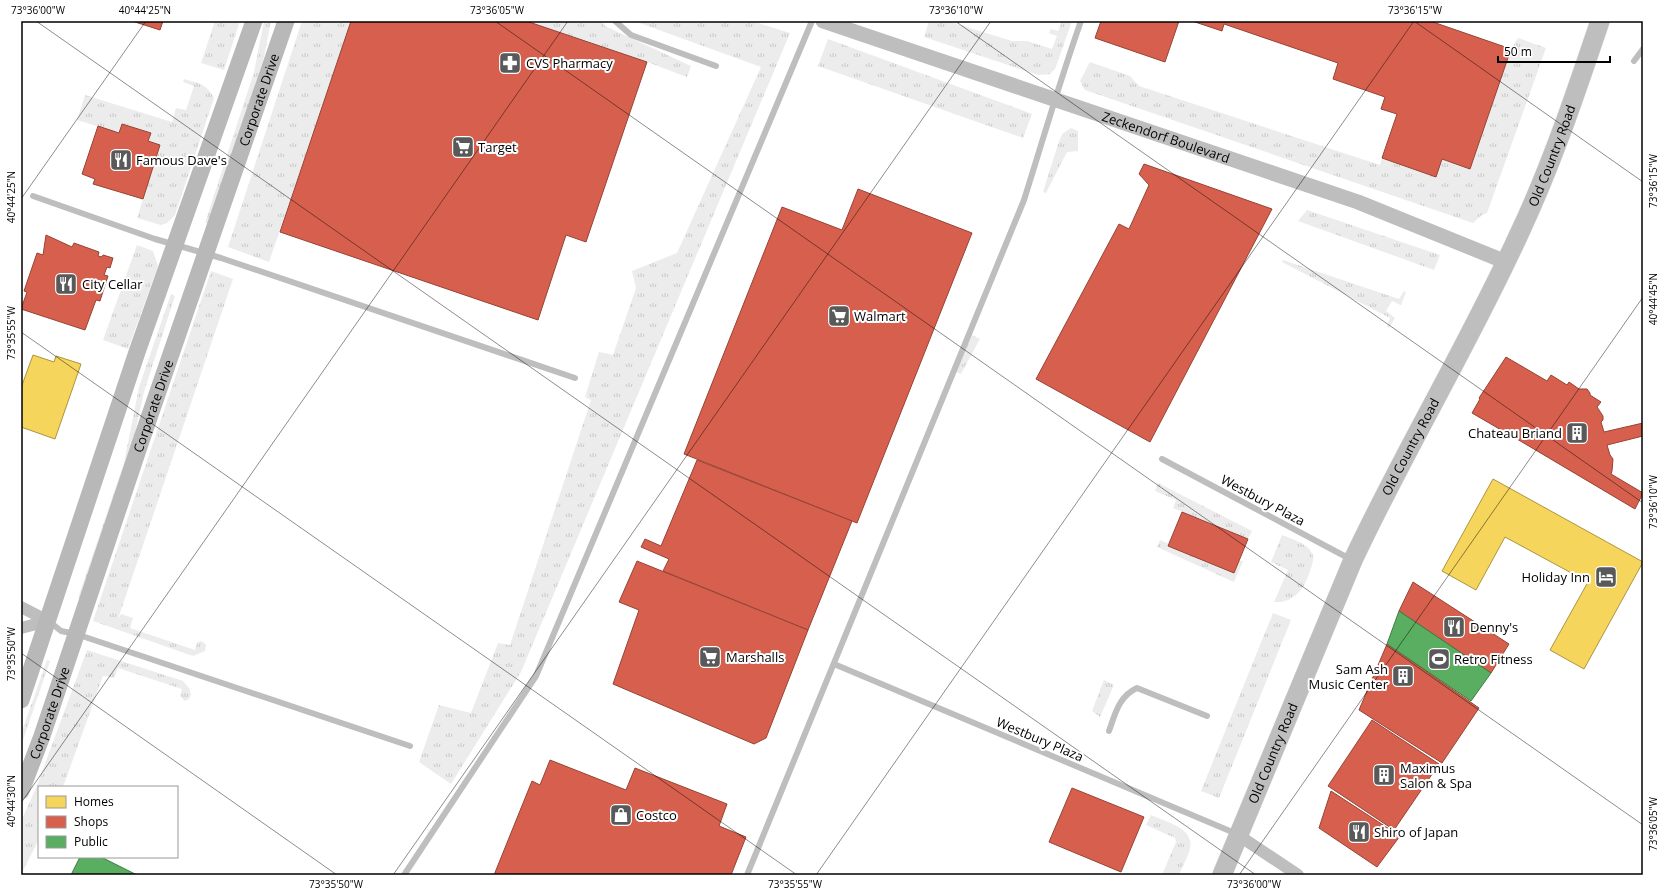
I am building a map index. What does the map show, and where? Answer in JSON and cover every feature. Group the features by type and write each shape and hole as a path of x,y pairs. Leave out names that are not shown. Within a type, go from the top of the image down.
{"main road":[{"path":"21,700 174,245 254,21"},
{"name":"Corporate Drive","path":"21,791 40,742 205,254 286,21"},
{"name":"Old Country Road","path":"1222,875 1353,560 1506,262 1526,219 1546,172 1600,21"}],"street":[{"name":"Zeckendorf Boulevard","path":"823,21 1358,202 1506,262"},
{"path":"21,607 48,621"},
{"path":"21,628 48,621"},
{"path":"1238,835 1298,875"}],"lane":[{"path":"615,21 631,35 716,66"},
{"path":"404,875 536,676 812,21"},
{"path":"747,875 1024,200 1081,21"},
{"path":"1634,61 1643,49"},
{"path":"33,196 174,245 205,254 575,378"},
{"name":"Westbury Plaza","path":"1162,459 1353,560"},
{"path":"48,621 61,631 76,634 410,746"},
{"name":"Westbury Plaza","path":"834,664 1238,835"},
{"path":"1109,731 1120,702 1129,691 1137,688 1207,716"}],"green space":[{"path":"215,21 240,21 224,70 201,63"},
{"path":"264,21 271,21 264,57 210,223 205,223 254,72"},
{"path":"302,21 351,21 269,262 228,247"},
{"path":"526,21 602,21 605,26 691,66 687,77"},
{"path":"634,21 752,21 790,33 521,672 451,784 419,762 439,705 471,713 498,643 510,645 591,400 585,397 599,352 613,355 636,288 632,271 677,253 761,67"},
{"path":"929,21 947,21 1012,41 1027,41 1052,49 1057,36 1049,33 1051,29 1058,31 1062,21 1072,21 1055,69 1050,74 1038,75 924,37"},
{"path":"1518,38 1546,48 1487,213 1482,215 1473,223 1085,90 1080,81 1090,62 1130,76 1139,86 1380,165 1382,158 1436,177 1442,159 1470,167 1511,49"},
{"path":"828,39 1032,114 1023,138 818,66"},
{"path":"184,79 198,83 205,87 214,98 175,215 167,223 161,225 137,218 160,146 148,141 151,133 122,124 119,133 77,120 85,95 172,122 176,108 186,110 194,86 183,82"},
{"path":"1071,128 1078,131 1078,151 1067,152 1046,193 1043,192 1062,134"},
{"path":"1307,210 1440,255 1434,270 1298,221"},
{"path":"137,245 153,251 158,266 128,349 103,340"},
{"path":"1283,260 1399,299 1404,291 1406,292 1401,305 1392,301 1386,311 1395,318 1389,328 1387,326 1390,318 1282,262"},
{"path":"211,271 233,279 118,619 121,614 133,618 130,628 195,650 197,643 200,641 203,642 206,645 205,651 193,656 93,621"},
{"path":"171,294 175,296 144,392 135,433 82,599 78,598 124,463 139,387"},
{"path":"972,335 980,339 961,374 956,372"},
{"path":"1158,483 1252,531 1248,539 1173,508 1176,500 1155,491"},
{"path":"1282,535 1298,542 1310,550 1313,555 1313,559 1308,578 1298,594 1288,600 1274,602 1288,570 1271,562"},
{"path":"1160,540 1234,573 1239,561 1243,561 1234,582 1157,547"},
{"path":"1273,613 1291,620 1219,798 1201,791"},
{"path":"87,650 183,681 189,688 191,695 189,699 185,701 180,696 182,689 118,668 114,678 103,676 63,786 38,786 38,841 21,875 21,821 36,788"},
{"path":"47,660 50,661 21,746 21,734"},
{"path":"1104,680 1114,685 1100,717 1092,711"},
{"path":"1151,815 1171,823 1184,831 1188,836 1190,849 1179,875 1162,875 1176,842 1175,838 1146,825"}],"building: Homes":[{"path":"33,355 54,362 56,356 81,364 55,439 21,427 21,388"},
{"name":"Holiday Inn","path":"1493,479 1643,562 1584,669 1550,650 1588,582 1505,537 1476,590 1442,571"}],"building: Shops":[{"path":"132,21 163,21 160,30"},
{"name":"Target","path":"351,21 526,21 647,62 586,242 566,235 538,320 280,232"},
{"path":"1101,21 1179,21 1165,62 1095,38"},
{"path":"1192,21 1430,21 1511,49 1470,169 1442,159 1436,177 1382,158 1397,114 1381,109 1385,97 1333,79 1338,63 1224,24 1222,31"},
{"name":"Famous Dave's","path":"122,124 151,133 148,141 160,145 143,199 93,184 95,179 82,174 98,126 119,133"},
{"path":"1144,164 1272,209 1150,442 1036,379 1119,224 1129,229 1149,185 1139,174"},
{"name":"Walmart","path":"858,189 972,233 857,523 684,454 782,207 842,230"},
{"name":"City Cellar","path":"46,235 72,247 74,243 99,252 98,256 102,257 103,255 113,258 110,268 107,267 104,275 108,276 100,301 96,300 85,330 21,309 27,292 24,291 37,253 43,255"},
{"name":"Chateau Briand","path":"1506,357 1547,381 1551,375 1567,385 1569,382 1579,389 1587,389 1590,395 1601,402 1597,407 1603,416 1603,420 1601,422 1604,432 1643,423 1643,436 1607,445 1613,459 1611,474 1643,493 1635,509 1517,439 1509,432 1508,434 1472,413 1480,399 1479,398"},
{"path":"697,460 852,521 808,630 663,571 669,559 641,547 645,539 661,546"},
{"path":"1182,512 1248,539 1234,573 1168,546"},
{"name":"Marshalls","path":"637,561 808,630 766,738 754,744 613,684 639,610 619,602"},
{"name":"Denny's","path":"1413,582 1509,644 1491,673 1399,611"},
{"name":"Sam Ash Music Center","path":"1387,644 1479,708 1442,763 1359,710"},
{"name":"Maximus Salon & Spa","path":"1372,720 1439,764 1394,830 1328,786"},
{"name":"Costco","path":"550,760 626,790 635,768 727,804 719,826 746,837 731,875 494,875 532,781 540,785"},
{"path":"1072,788 1144,817 1121,872 1049,842"},
{"name":"Shiro of Japan","path":"1331,791 1400,836 1377,867 1319,828"}],"building: Public":[{"name":"Retro Fitness","path":"1399,611 1491,673 1471,701 1387,644"},
{"path":"80,858 103,858 137,875 71,875"}],"place":[{"name":"CVS Pharmacy","path":"510,63"},
{"name":"Target","path":"463,147"},
{"name":"Famous Dave's","path":"121,160"},
{"name":"City Cellar","path":"66,284"},
{"name":"Walmart","path":"839,316"},
{"name":"Chateau Briand","path":"1577,433"},
{"name":"Holiday Inn","path":"1606,577"},
{"name":"Denny's","path":"1454,627"},
{"name":"Marshalls","path":"710,657"},
{"name":"Retro Fitness","path":"1439,659"},
{"name":"Sam Ash Music Center","path":"1403,676"},
{"name":"Maximus Salon & Spa","path":"1384,775"},
{"name":"Costco","path":"621,815"},
{"name":"Shiro of Japan","path":"1359,832"}]}
